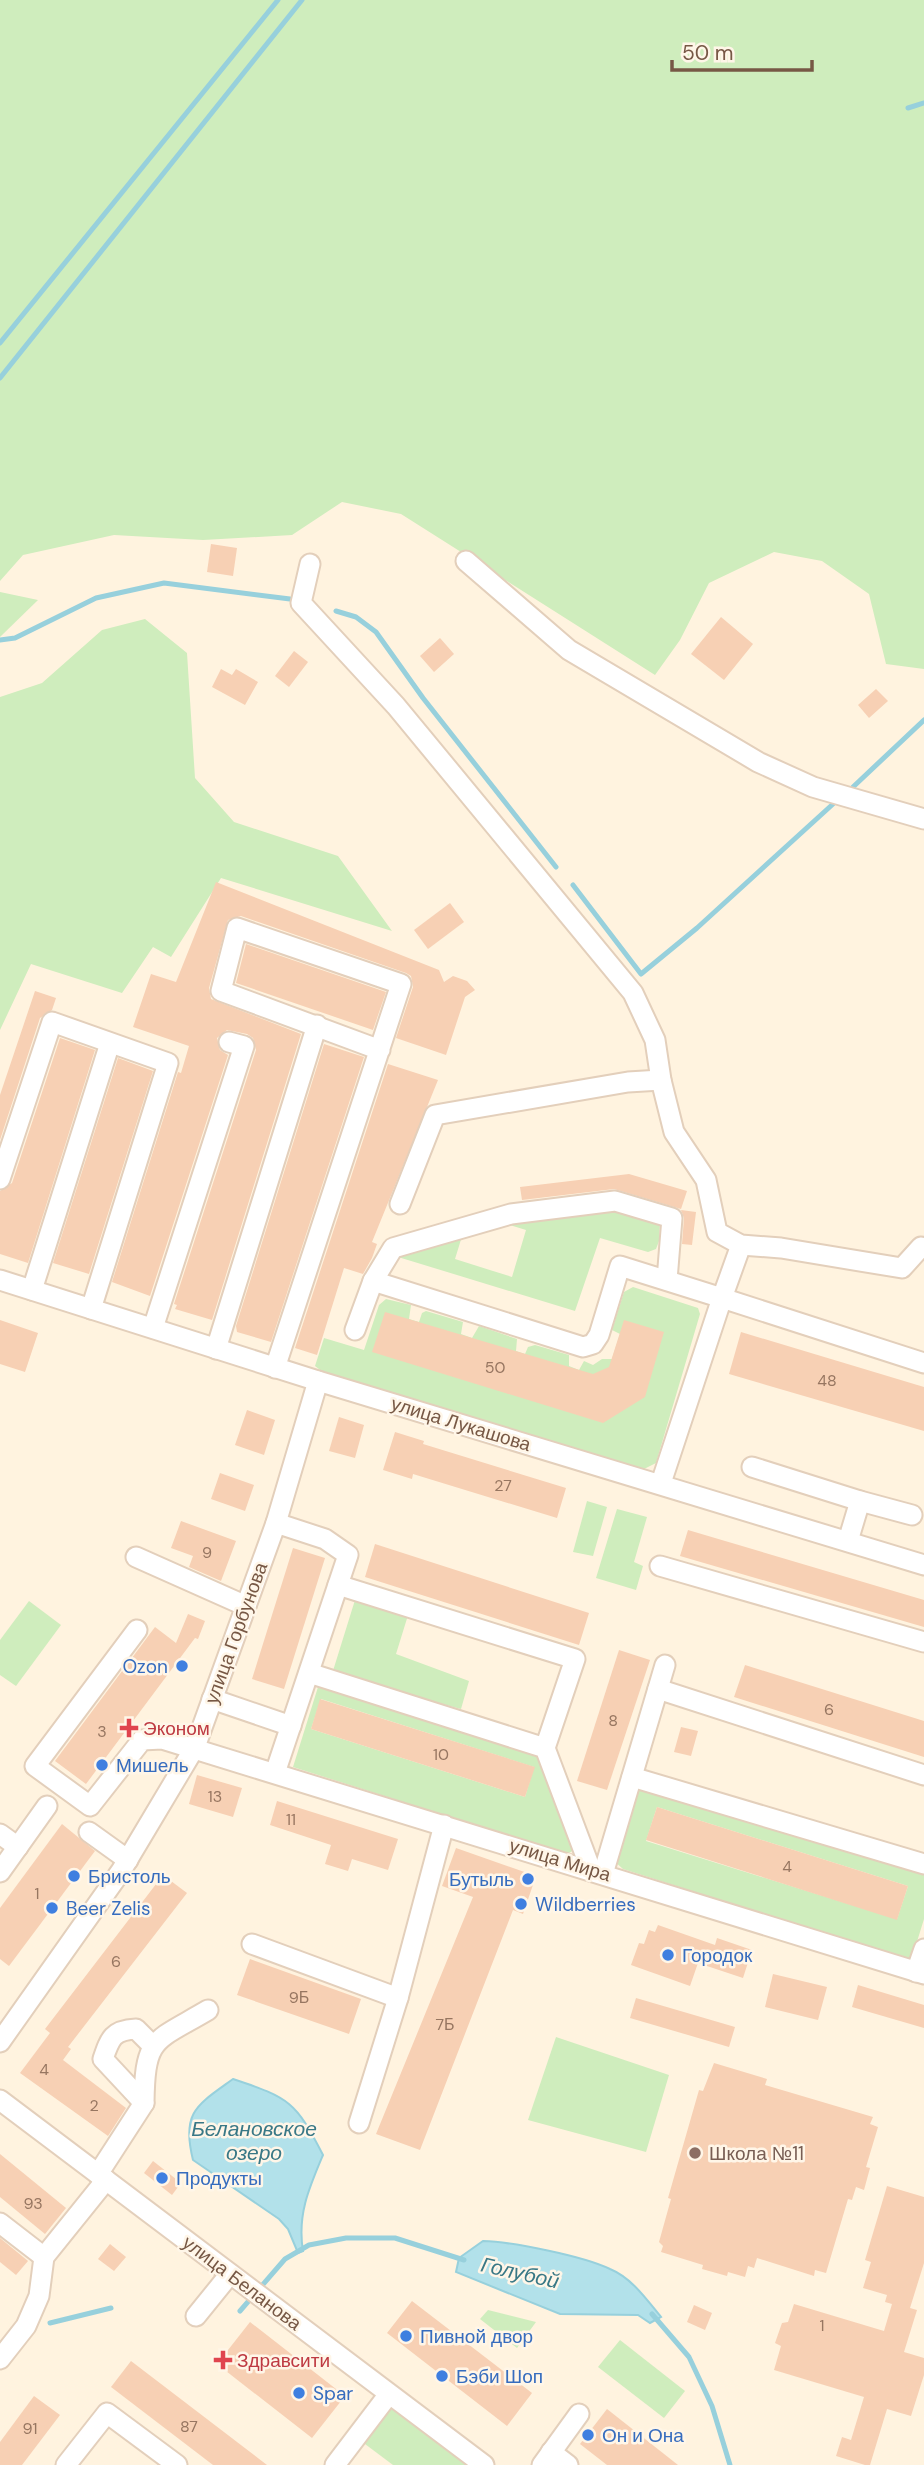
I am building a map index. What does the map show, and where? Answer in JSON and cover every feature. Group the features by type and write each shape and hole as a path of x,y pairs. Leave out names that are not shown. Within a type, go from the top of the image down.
{"street":[{"path":"466,561 569,650 758,762 813,787 924,819"},
{"path":"310,564 301,603 396,706 633,993 656,1040 661,1080 674,1132 706,1180 717,1232 741,1245 781,1248 902,1268 920,1247"},
{"path":"275,1368 380,1050 401,984 237,928 221,991 380,1050"},
{"path":"0,1179 52,1022 168,1063 91,1308"},
{"path":"216,1349 317,1025"},
{"path":"153,1328 244,1046 229,1042"},
{"path":"32,1290 110,1043"},
{"path":"400,1205 435,1115 628,1082 661,1080"},
{"path":"355,1330 373,1281 393,1248 511,1214 620,1201 672,1218 667,1280"},
{"path":"661,1483 741,1245"},
{"path":"373,1281 583,1347 593,1344 599,1335 621,1266 924,1363"},
{"name":"улица Лукашова","path":"0,1280 275,1368 924,1565"},
{"name":"улица Горбунова","path":"0,2042 128,1860 195,1747 276,1522 318,1381"},
{"path":"752,1467 912,1515"},
{"path":"848,1541 860,1501"},
{"path":"275,1773 348,1555 325,1539 276,1522"},
{"path":"136,1557 246,1606"},
{"path":"660,1566 924,1642"},
{"path":"338,1585 575,1659 545,1748 597,1872"},
{"name":"улица Мира","path":"137,1630 35,1766 90,1806 142,1740 162,1739 920,1973"},
{"path":"597,1872 632,1777 666,1665"},
{"path":"309,1673 545,1748"},
{"path":"658,1689 924,1775"},
{"path":"212,1699 291,1726"},
{"path":"632,1777 924,1864"},
{"path":"0,1872 47,1806"},
{"path":"359,2123 398,1997 444,1825"},
{"path":"89,1832 128,1860"},
{"path":"0,1834 18,1847"},
{"path":"252,1944 398,1997"},
{"path":"920,1973 924,1949"},
{"path":"0,2359 26,2326 39,2296 44,2257 102,2177 144,2103 145,2064 155,2041 208,2010"},
{"path":"144,2103 103,2059 111,2037 121,2030 136,2029 153,2046"},
{"name":"улица Беланова","path":"0,2100 484,2465"},
{"path":"0,2223 44,2257"},
{"path":"196,2316 234,2277"},
{"path":"335,2465 389,2394"},
{"path":"66,2465 107,2413 177,2465"},
{"path":"568,2465 546,2458 579,2414"}],"green space":[{"path":"0,0 924,0 924,669 886,664 869,594 822,561 774,552 709,583 680,640 655,675 401,514 342,502 292,535 203,540 114,535 23,555 0,581"},
{"path":"0,592 38,600 0,637"},
{"path":"145,619 187,653 195,778 234,822 338,856 392,931 221,878 171,957 153,947 122,993 31,964 0,1030 0,697 42,683 102,630"},
{"path":"617,1207 660,1223 656,1249 648,1252 600,1238 575,1311 398,1257 406,1250 463,1233 455,1259 512,1277 526,1230 503,1223"},
{"path":"633,1287 698,1308 700,1314 656,1463 640,1471 324,1373 315,1366 324,1338 364,1350 379,1305 386,1299 411,1305 409,1319 419,1322 422,1313 426,1311 463,1322 461,1334 472,1338 479,1326 517,1339 516,1351 525,1354 528,1347 535,1345 569,1355 569,1366 579,1370 584,1361 593,1365 602,1359 612,1359 620,1334 612,1330 624,1292"},
{"path":"587,1501 607,1507 593,1556 573,1552"},
{"path":"617,1509 647,1517 634,1562 643,1566 636,1590 596,1578"},
{"path":"355,1600 409,1612 396,1654 469,1681 461,1709 332,1674"},
{"path":"29,1601 61,1625 16,1686 0,1675 0,1640"},
{"path":"318,1687 539,1756 576,1849 567,1854 293,1767","holes":["321,1699 534,1767 525,1797 311,1729"]},
{"path":"642,1787 924,1875 924,1919 911,1961 623,1869 613,1860 634,1792","holes":["657,1807 908,1886 897,1919 646,1841"]},
{"path":"556,2037 669,2075 646,2152 528,2120"},
{"path":"488,2310 536,2322 517,2348 480,2319"},
{"path":"620,2340 685,2391 664,2418 598,2367"},
{"path":"387,2411 400,2411 466,2465 393,2465 361,2441"}],"water":[{"name":"Белановское озеро","path":"233,2079 267,2091 289,2104 306,2123 323,2155 306,2202 302,2225 303,2251 298,2253 288,2229 279,2219 193,2160 189,2131 195,2111 201,2103"},
{"path":"483,2241 548,2251 610,2269 632,2284 661,2317 650,2323 638,2315 560,2314 456,2272 459,2258"}],"building":[{"path":"211,544 237,548 233,576 207,572"},
{"path":"721,617 753,644 724,680 691,654"},
{"path":"440,638 454,654 434,672 420,656"},
{"path":"294,651 308,662 289,687 275,676"},
{"path":"221,669 232,675 236,669 258,682 245,705 212,687"},
{"path":"876,689 888,701 869,718 858,705"},
{"path":"216,882 439,970 444,982 453,976 467,981 475,990 465,997 446,1055 396,1038 413,987 411,976 241,916 228,920 209,988 211,999 301,1034 212,1320 175,1309 177,1305 174,1304 256,1050 253,1038 247,1034 227,1030 217,1038 220,1050 228,1055 150,1296 112,1282 178,1072 181,1073 189,1046 133,1027 151,974 176,982"},
{"path":"450,903 464,922 428,949 414,930"},
{"path":"246,944 386,992 373,1030 236,983"},
{"path":"35,991 56,998 52,1010 40,1018 0,1140 0,1095"},
{"path":"60,1038 95,1050 28,1263 0,1254 0,1191 12,1183"},
{"path":"324,1044 364,1057 271,1342 237,1332 236,1326"},
{"path":"118,1058 153,1071 89,1274 53,1263"},
{"path":"388,1064 438,1080 372,1242 377,1244 372,1258 363,1274 344,1268 317,1355 295,1348"},
{"path":"629,1174 687,1191 681,1209 614,1189 522,1200 520,1187"},
{"path":"681,1210 696,1212 692,1245 682,1244 684,1218"},
{"path":"385,1312 593,1374 609,1367 624,1320 664,1332 645,1397 603,1423 372,1352"},
{"path":"0,1320 38,1333 25,1372 0,1364"},
{"path":"741,1332 924,1387 924,1431 729,1374"},
{"path":"247,1410 275,1420 264,1455 235,1445"},
{"path":"339,1417 364,1425 355,1458 329,1451"},
{"path":"395,1432 424,1441 423,1444 566,1488 557,1518 413,1474 412,1479 383,1470"},
{"path":"220,1473 254,1485 245,1511 211,1499"},
{"path":"181,1521 236,1541 221,1581 189,1567 193,1556 171,1548"},
{"path":"688,1530 924,1600 924,1627 680,1556"},
{"path":"375,1544 589,1613 579,1645 365,1577"},
{"path":"293,1548 325,1558 284,1689 252,1679"},
{"path":"188,1614 205,1621 198,1639 195,1638 86,1784 55,1761 155,1627 176,1643"},
{"path":"619,1650 650,1660 607,1790 577,1781"},
{"path":"745,1665 924,1721 924,1757 734,1697"},
{"path":"320,1699 535,1767 525,1797 311,1729"},
{"path":"681,1727 698,1731 691,1756 674,1752"},
{"path":"197,1775 242,1788 233,1817 189,1804"},
{"path":"277,1801 398,1839 388,1870 352,1859 348,1871 325,1864 331,1845 270,1825"},
{"path":"657,1807 908,1886 897,1920 646,1840"},
{"path":"62,1824 95,1851 9,1966 0,1959 0,1908"},
{"path":"456,1848 536,1876 523,1914 513,1910 420,2150 376,2134 473,1897 442,1886"},
{"path":"163,1875 187,1893 68,2047 71,2049 63,2060 126,2108 108,2136 20,2073 50,2033 45,2029"},
{"name":"Городок","path":"658,1925 715,1945 717,1938 752,1950 743,1978 698,1963 690,1986 631,1965 639,1943 644,1944 649,1930 655,1932"},
{"path":"250,1959 361,1999 349,2034 237,1995"},
{"path":"773,1974 827,1987 818,2020 765,2007"},
{"path":"858,1985 924,2005 924,2028 852,2007"},
{"path":"636,1998 735,2027 729,2047 630,2018"},
{"path":"714,2063 767,2079 765,2085 873,2117 870,2124 878,2127 866,2167 870,2168 864,2190 856,2187 852,2200 848,2199 826,2273 815,2270 814,2276 757,2258 754,2268 748,2266 745,2277 728,2272 727,2276 702,2269 703,2265 661,2252 663,2246 659,2242 671,2199 668,2198 699,2090 703,2091"},
{"path":"0,2154 66,2208 45,2234 0,2197"},
{"name":"Продукты","path":"153,2161 181,2183 172,2195 144,2173"},
{"path":"887,2186 924,2197 924,2263 910,2308 917,2310 904,2352 924,2358 924,2375 911,2416 887,2409 870,2465 865,2465 836,2456 842,2437 851,2440 864,2397 774,2370 781,2346 775,2343 782,2323 788,2322 794,2304 884,2331 892,2304 885,2302 887,2295 863,2288 871,2262 865,2260"},
{"path":"0,2238 28,2261 16,2275 0,2262"},
{"path":"110,2244 126,2257 114,2271 98,2259"},
{"path":"412,2301 532,2393 507,2426 387,2333"},
{"path":"694,2305 712,2313 705,2330 687,2322"},
{"path":"250,2322 345,2396 312,2438 217,2364"},
{"path":"131,2361 267,2465 213,2465 111,2387"},
{"path":"34,2396 60,2415 22,2465 0,2465 0,2442"},
{"path":"607,2409 678,2465 607,2465 580,2444"}],"waterway":[{"path":"0,343 278,0"},
{"path":"0,378 302,0"},
{"path":"908,108 924,103"},
{"path":"0,640 15,638 96,598 164,583 290,599"},
{"path":"336,611 356,617 376,632 423,698 556,867"},
{"path":"853,787 924,720"},
{"path":"573,885 641,974 697,928 833,804"},
{"name":"Голубой","path":"240,2311 285,2259 309,2245 346,2238 395,2238 464,2260"},
{"name":"Голубой","path":"50,2323 111,2308"},
{"name":"Голубой","path":"652,2314 689,2357 712,2406 730,2465"}],"place":[{"name":"Ozon","path":"182,1666"},
{"name":"Эконом","path":"129,1728"},
{"name":"Мишель","path":"102,1765"},
{"name":"Бристоль","path":"74,1876"},
{"name":"Бутыль","path":"528,1879"},
{"name":"Wildberries","path":"521,1904"},
{"name":"Beer Zelis","path":"52,1908"},
{"name":"Городок","path":"668,1955"},
{"name":"Школа №11","path":"695,2153"},
{"name":"Продукты","path":"162,2178"},
{"name":"Пивной двор","path":"406,2336"},
{"name":"Здравсити","path":"223,2360"},
{"name":"Бэби Шоп","path":"442,2376"},
{"name":"Spar","path":"299,2393"},
{"name":"Он и Она","path":"588,2435"}]}
